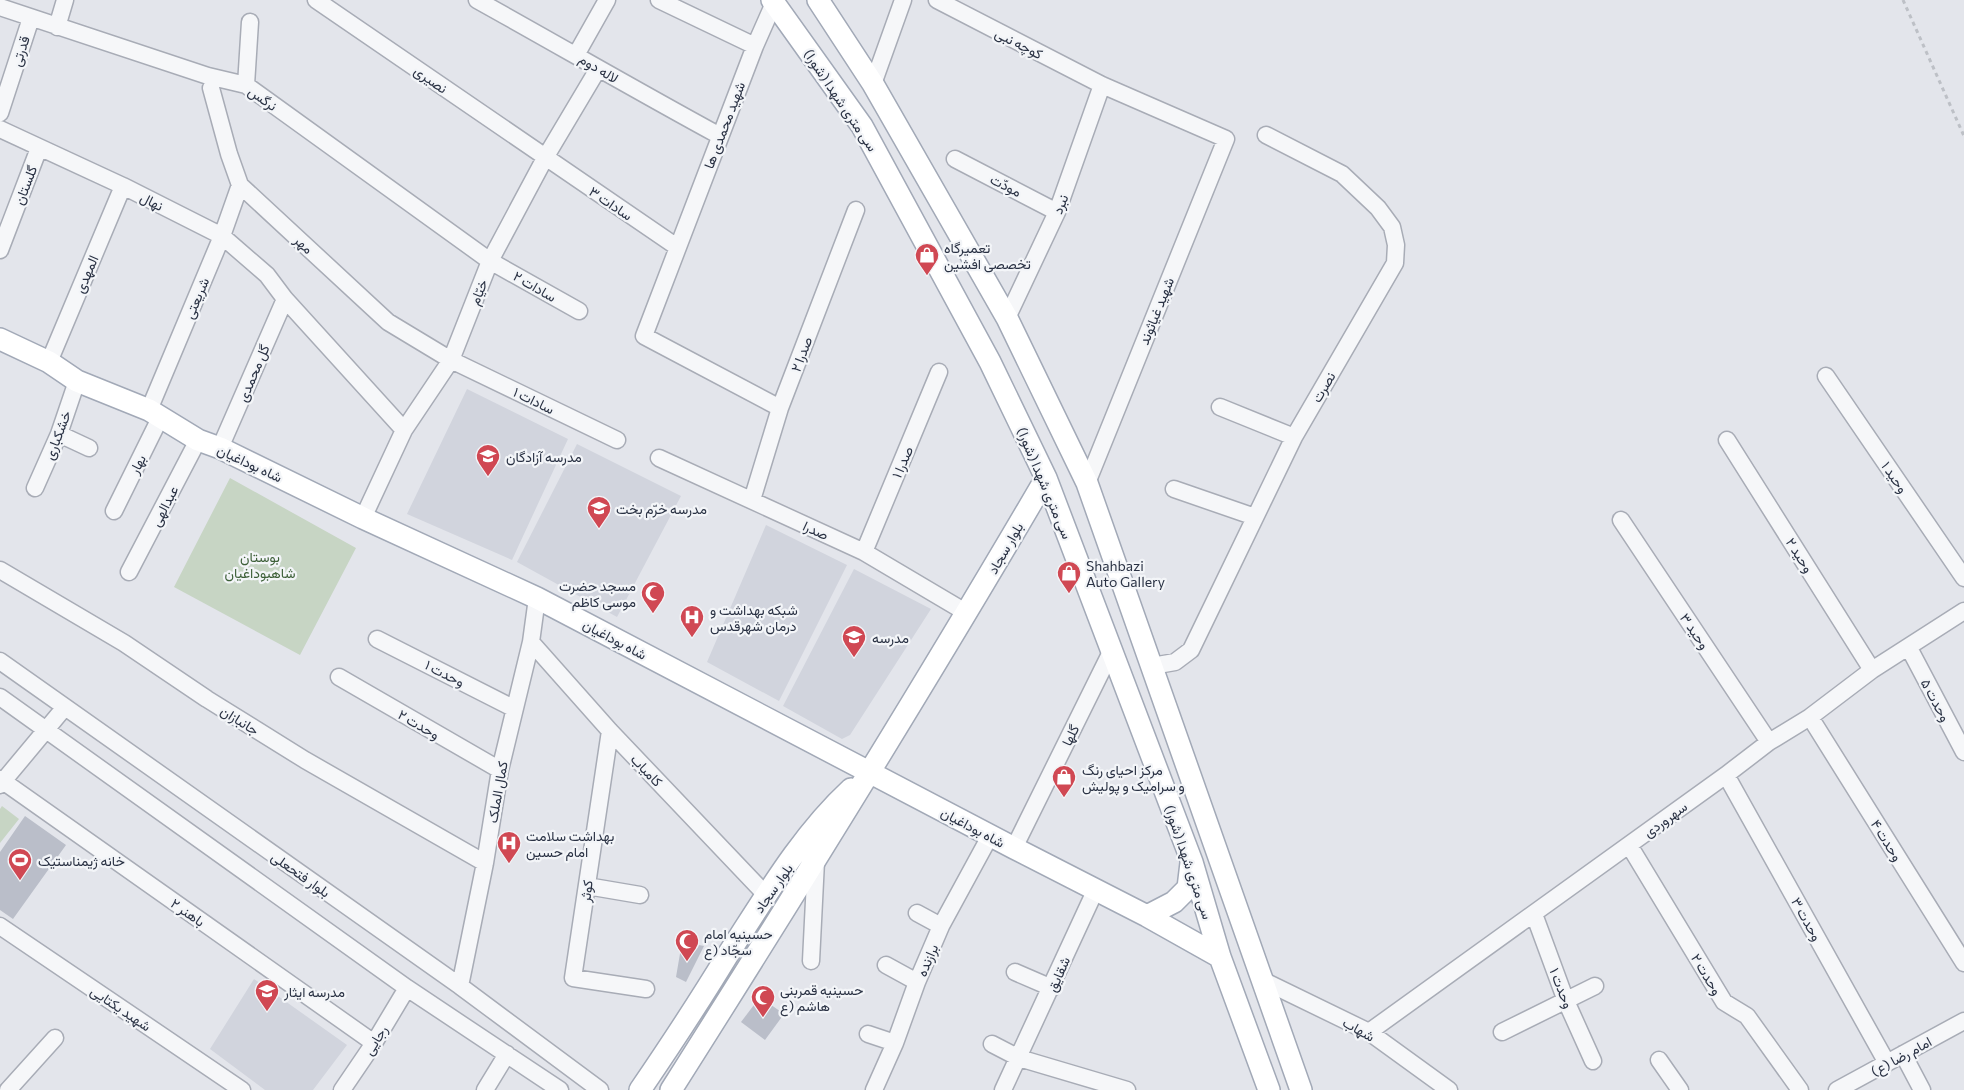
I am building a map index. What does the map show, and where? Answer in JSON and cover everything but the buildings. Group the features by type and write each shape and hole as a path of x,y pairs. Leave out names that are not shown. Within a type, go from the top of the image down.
{"main road":[{"path":"818,0 874,84 962,242 1007,318 1087,483 1301,1090"},
{"name":"سی متری شهدا (شورا)","path":"773,2 862,126 936,258 990,362 1046,478 1192,862 1220,958 1268,1090"},
{"path":"936,258 962,242"},
{"name":"شاه بوداغیان","path":"0,339 49,362 77,381 155,413 198,440 220,448 363,518 537,598 990,836 1096,889 1220,958"},
{"name":"بلوار سجاد","path":"671,1090 816,861 967,613 1046,478"},
{"name":"بلوار سجاد","path":"640,1090 695,1008 766,895 829,810 869,772"},
{"path":"1147,916 1174,902 1188,888 1192,862"},
{"path":"695,1008 713,1023"}],"street":[{"path":"57,27 66,0"},
{"name":"نصیری","path":"316,0 545,158"},
{"name":"لاله دوم","path":"477,0 720,136"},
{"path":"576,55 607,0"},
{"path":"659,0 754,46"},
{"path":"874,84 903,0"},
{"name":"کوچه نبی","path":"937,0 1102,85 1226,139"},
{"name":"شهید محمدی ها","path":"773,2 754,46 644,336 780,408"},
{"name":"نرگس","path":"0,7 208,76 246,85 490,261"},
{"name":"قدرتی","path":"0,113 31,18"},
{"path":"246,85 250,22"},
{"name":"خیّام","path":"363,518 404,430 451,360 490,261 545,158 598,69"},
{"name":"نبرد","path":"1007,318 1057,212 1102,85"},
{"name":"مهر","path":"210,88 228,154 240,185 388,322 451,360"},
{"name":"نهال","path":"0,130 123,186 222,236 267,275 285,299 404,430"},
{"name":"نصرت","path":"1152,666 1175,662 1191,650 1294,437 1394,263 1396,244 1392,227 1378,208 1342,174 1266,135"},
{"name":"شهید غیاثوند","path":"1087,483 1226,139"},
{"name":"گلستان","path":"0,250 39,148"},
{"name":"سادات ۳","path":"545,158 677,247"},
{"name":"مودّت","path":"955,159 1057,212"},
{"name":"شریعتی","path":"155,413 240,185"},
{"name":"المهدی","path":"49,362 123,186"},
{"name":"صدرا ۲","path":"752,500 780,408 856,210"},
{"name":"سادات ۲","path":"490,261 579,312"},
{"name":"گل محمدی","path":"220,448 285,299"},
{"name":"سادات ۱","path":"451,360 617,440"},
{"name":"صدرا ۱","path":"864,552 939,372"},
{"name":"وحید ۱","path":"1826,376 1964,578"},
{"name":"خشکباری","path":"35,488 59,434 77,381"},
{"path":"1220,407 1294,437"},
{"name":"بهار","path":"114,511 155,413"},
{"path":"59,434 90,448"},
{"name":"عبدالهی","path":"129,572 198,440"},
{"name":"وحید ۲","path":"1728,440 1872,670"},
{"name":"صدرا","path":"659,458 864,552 967,613"},
{"path":"1174,489 1255,517"},
{"name":"وحید ۳","path":"1621,520 1770,742"},
{"name":"جانبازان","path":"0,570 124,643 207,699 305,760 485,863"},
{"name":"کمال الملک","path":"460,986 485,863 500,770 530,642 537,598"},
{"name":"سهروردی","path":"1369,1032 1770,742 1810,717 1872,670 1964,611"},
{"name":"وحدت ۱","path":"377,639 514,708"},
{"name":"کامیاب","path":"530,642 610,731 766,895"},
{"name":"وحدت ۵","path":"1909,648 1964,752"},
{"name":"گلها","path":"1014,848 1112,650"},
{"name":"بلوار فتحعلی","path":"0,662 460,986 600,1090"},
{"name":"وحدت ۲","path":"338,677 500,770"},
{"path":"0,697 407,988 560,1090"},
{"path":"1,782 66,707"},
{"name":"وحدت ۴","path":"1810,717 1964,963"},
{"name":"کوثر","path":"610,731 573,978 646,989"},
{"name":"وحدت ۳","path":"1726,775 1887,1063"},
{"name":"باهنر ۲","path":"1,782 374,1043"},
{"name":"برازنده","path":"874,1090 895,1043 917,982 941,926 990,836"},
{"name":"وحدت ۲","path":"1629,845 1724,1002 1747,1016 1800,1090"},
{"path":"811,962 816,861"},
{"path":"587,886 640,895"},
{"name":"شقایق","path":"1003,1090 1052,988 1096,889"},
{"path":"917,912 941,926"},
{"name":"وحدت ۱","path":"1534,914 1566,1001 1592,1061"},
{"name":"شهید یکتایی","path":"0,926 242,1090"},
{"path":"886,964 917,982"},
{"path":"1015,972 1052,988"},
{"name":"شهاب","path":"1262,980 1369,1032 1449,1090"},
{"path":"1502,1032 1595,986"},
{"name":"رجایی","path":"342,1090 374,1043 407,988"},
{"name":"امام رضا (ع)","path":"1837,1090 1964,1021"},
{"path":"868,1034 895,1043"},
{"path":"8,1090 55,1038"},
{"path":"992,1044 1019,1058 1121,1089"},
{"path":"485,1090 507,1054"},
{"path":"1903,1054 1922,1090"},
{"path":"1659,1060 1680,1090"}],"path":[{"path":"1903,0 1964,136"}],"shaded area":[{"name":"مدرسه آزادگان","path":"467,389 568,439 512,560 407,514"},
{"name":"مدرسه خرّم بخت","path":"577,444 681,496 617,617 517,562"},
{"path":"766,525 847,565 779,701 707,662"},
{"name":"مدرسه","path":"854,569 931,609 850,735 842,739 783,706"},
{"name":"مدرسه ایثار","path":"254,979 347,1045 313,1090 265,1090 210,1049"}],"green space":[{"name":"بوستان شاهبوداغیان","path":"230,478 356,548 300,655 174,587"},
{"path":"2,806 19,819 0,843 0,809"}],"place":[{"name":"تعمیرگاه تخصصی افشین","path":"927,276"},
{"name":"مدرسه آزادگان","path":"488,477"},
{"name":"مدرسه خرّم بخت","path":"599,529"},
{"name":"Shahbazi Auto Gallery","path":"1069,594"},
{"name":"مسجد حضرت موسی کاظم","path":"653,614"},
{"name":"شبکه بهداشت و درمان شهرقدس","path":"692,638"},
{"name":"مدرسه","path":"854,658"},
{"name":"مرکز احیای رنگ و سرامیک و پولیش","path":"1064,798"},
{"name":"بهداشت سلامت امام حسین","path":"509,864"},
{"name":"خانه ژیمناستیک","path":"20,881"},
{"name":"حسینیه امام سجّاد (ع","path":"687,962"},
{"name":"مدرسه ایثار","path":"267,1012"},
{"name":"حسینیه قمربنی هاشم (ع","path":"763,1018"}]}
